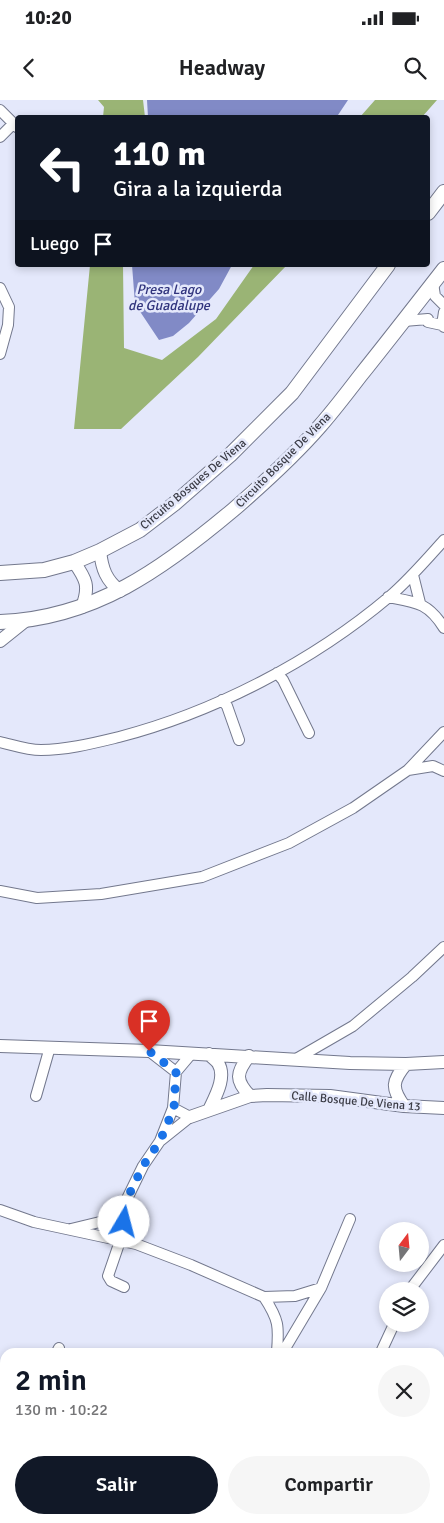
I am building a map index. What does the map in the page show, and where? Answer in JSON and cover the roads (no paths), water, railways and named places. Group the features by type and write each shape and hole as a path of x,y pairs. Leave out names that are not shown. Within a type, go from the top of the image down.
{"main road":[{"path":"430,210 444,192"},
{"name":"Circuito Bosques De Viena","path":"0,573 44,570 74,562 140,530 174,504 230,455 292,393 386,267"},
{"name":"Circuito Bosque De Viena","path":"0,622 25,621 82,607 120,591 156,569 199,538 258,488 320,427 444,269"}],"street":[{"path":"0,110 15,126 0,137"},
{"path":"434,283 435,296 444,305"},
{"path":"0,288 9,307 8,325 0,352"},
{"path":"404,321 428,319 428,322 443,326 444,312"},
{"path":"0,742 41,750 85,746 150,729 222,700 277,673 337,636 388,597 413,575 444,540"},
{"path":"100,551 105,576 120,591"},
{"path":"74,562 86,582 87,593 82,607"},
{"path":"413,575 420,602 440,621 444,628"},
{"path":"388,597 420,602"},
{"path":"0,641 25,621"},
{"path":"277,673 283,680 309,733"},
{"path":"222,700 227,706 239,740"},
{"path":"0,891 37,898 101,894 202,877 289,843 353,808 408,770 444,732"},
{"path":"408,770 433,766 444,771"},
{"path":"296,1059 353,1026 412,977 444,947"},
{"path":"0,1046 149,1051 406,1064 444,1062"},
{"path":"36,1096 50,1047"},
{"path":"149,1051 176,1072"},
{"path":"68,1230 104,1221 123,1207 143,1166 160,1141 174,1108 176,1072 192,1053"},
{"path":"208,1054 218,1063 221,1074 219,1088 209,1110"},
{"path":"249,1056 240,1067 238,1076 240,1086 250,1096"},
{"path":"404,1106 396,1095 394,1083 399,1072 406,1064"},
{"name":"Calle Bosque De Viena 13","path":"160,1141 190,1117 250,1096 330,1096 404,1106 444,1108"},
{"path":"174,1108 190,1117"},
{"path":"123,1207 126,1230 129,1238 136,1244"},
{"path":"0,1210 34,1222 136,1244 191,1265 264,1297 296,1296 321,1288"},
{"path":"285,1348 321,1288 350,1219"},
{"path":"120,1241 108,1276 111,1281 124,1287"},
{"path":"416,1282 444,1245"},
{"path":"264,1297 274,1313 278,1324 277,1348"},
{"path":"382,1348 390,1332"}],"water":[{"path":"147,100 348,100 338,115 148,115"},
{"name":"Presa Lago de Guadalupe","path":"132,267 231,267 219,289 189,323 173,336 159,340 135,304"}]}
